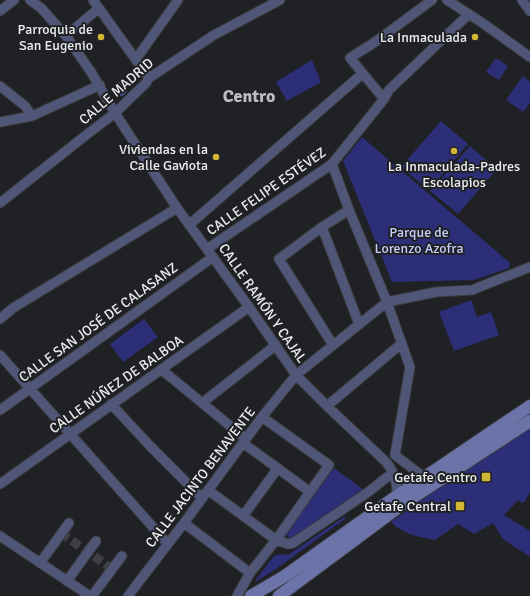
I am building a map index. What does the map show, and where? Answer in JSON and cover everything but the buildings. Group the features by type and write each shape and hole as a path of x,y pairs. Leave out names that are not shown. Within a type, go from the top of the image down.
{"street":[{"path":"0,11 14,0"},
{"name":"CALLE RAMÓN Y CAJAL","path":"30,0 41,8 66,36 100,85 115,113 177,208 208,249 296,375 386,462 393,471 396,478 397,496"},
{"path":"93,0 149,78"},
{"path":"136,60 178,0"},
{"name":"CALLE MADRID","path":"0,204 115,113 146,83 149,78 214,34 280,0"},
{"path":"384,99 350,58 378,40 432,0"},
{"path":"446,0 469,14 530,57"},
{"path":"522,0 530,11"},
{"path":"66,36 99,8"},
{"name":"CALLE FELIPE ESTÉVEZ","path":"208,249 332,164 384,99 389,90 469,14"},
{"path":"189,225 362,74"},
{"path":"0,122 32,116 100,85"},
{"path":"0,86 25,106 32,116"},
{"path":"332,164 410,367 395,455 386,462"},
{"path":"0,319 12,308 177,208"},
{"path":"333,345 279,259 322,227 349,210"},
{"path":"322,227 359,324"},
{"name":"CALLE SAN JOSÉ DE CALASANZ","path":"0,410 213,257"},
{"path":"386,302 436,292 472,290 530,267"},
{"name":"CALLE JACINTO BENAVENTE","path":"128,596 184,524 262,417 296,375 386,302"},
{"name":"CALLE NÚÑEZ DE BALBOA","path":"0,484 249,307"},
{"path":"327,406 401,344"},
{"path":"202,403 276,345"},
{"path":"0,355 168,544"},
{"path":"162,370 202,403 244,441 310,492"},
{"path":"112,404 151,447 202,498"},
{"path":"251,596 285,576 397,496 530,406"},
{"path":"238,596 250,573 330,466 262,417"},
{"path":"279,596 403,504 530,421"},
{"path":"395,455 421,475"},
{"path":"243,516 278,468"},
{"path":"208,490 276,540 288,544 293,543 367,493 387,477 390,476 396,478"},
{"path":"40,563 68,523"},
{"path":"184,524 250,573"},
{"path":"0,536 91,596 122,556"},
{"path":"67,581 96,541"}],"green space":[{"path":"496,58 508,66 499,80 486,72"},
{"path":"312,60 321,82 287,101 276,82"},
{"path":"523,76 530,82 530,103 523,112 506,100"},
{"path":"441,121 468,144 429,190 401,167"},
{"name":"Parque de Lorenzo Azofra","path":"362,137 510,263 509,268 474,280 392,282 343,161"},
{"path":"470,146 497,169 458,214 430,191"},
{"path":"471,300 477,317 491,312 499,335 454,351 439,312"},
{"path":"144,319 158,337 123,362 110,344"},
{"path":"530,427 530,492 525,501 522,503 518,500 504,515 530,531 530,557 503,539 493,523 474,534 458,524 435,540 406,532 391,522 456,476"},
{"path":"334,468 365,491 293,541 285,534"},
{"path":"344,517 345,519 276,569 255,581 274,556 281,554 288,555"}],"water":[{"path":"117,82 123,82 127,86 127,92 123,96 117,96 113,92 113,86"}],"tunnel":[{"path":"61,533 112,569"}],"place":[{"name":"Parroquia de San Eugenio","path":"101,37"},
{"name":"La Inmaculada","path":"475,37"},
{"name":"La Inmaculada-Padres Escolapios","path":"454,151"},
{"name":"Viviendas en la Calle Gaviota","path":"216,157"},
{"name":"Getafe Centro","path":"486,477"},
{"name":"Getafe Central","path":"460,506"}],"district":[{"name":"Centro","path":"249,96"}]}
